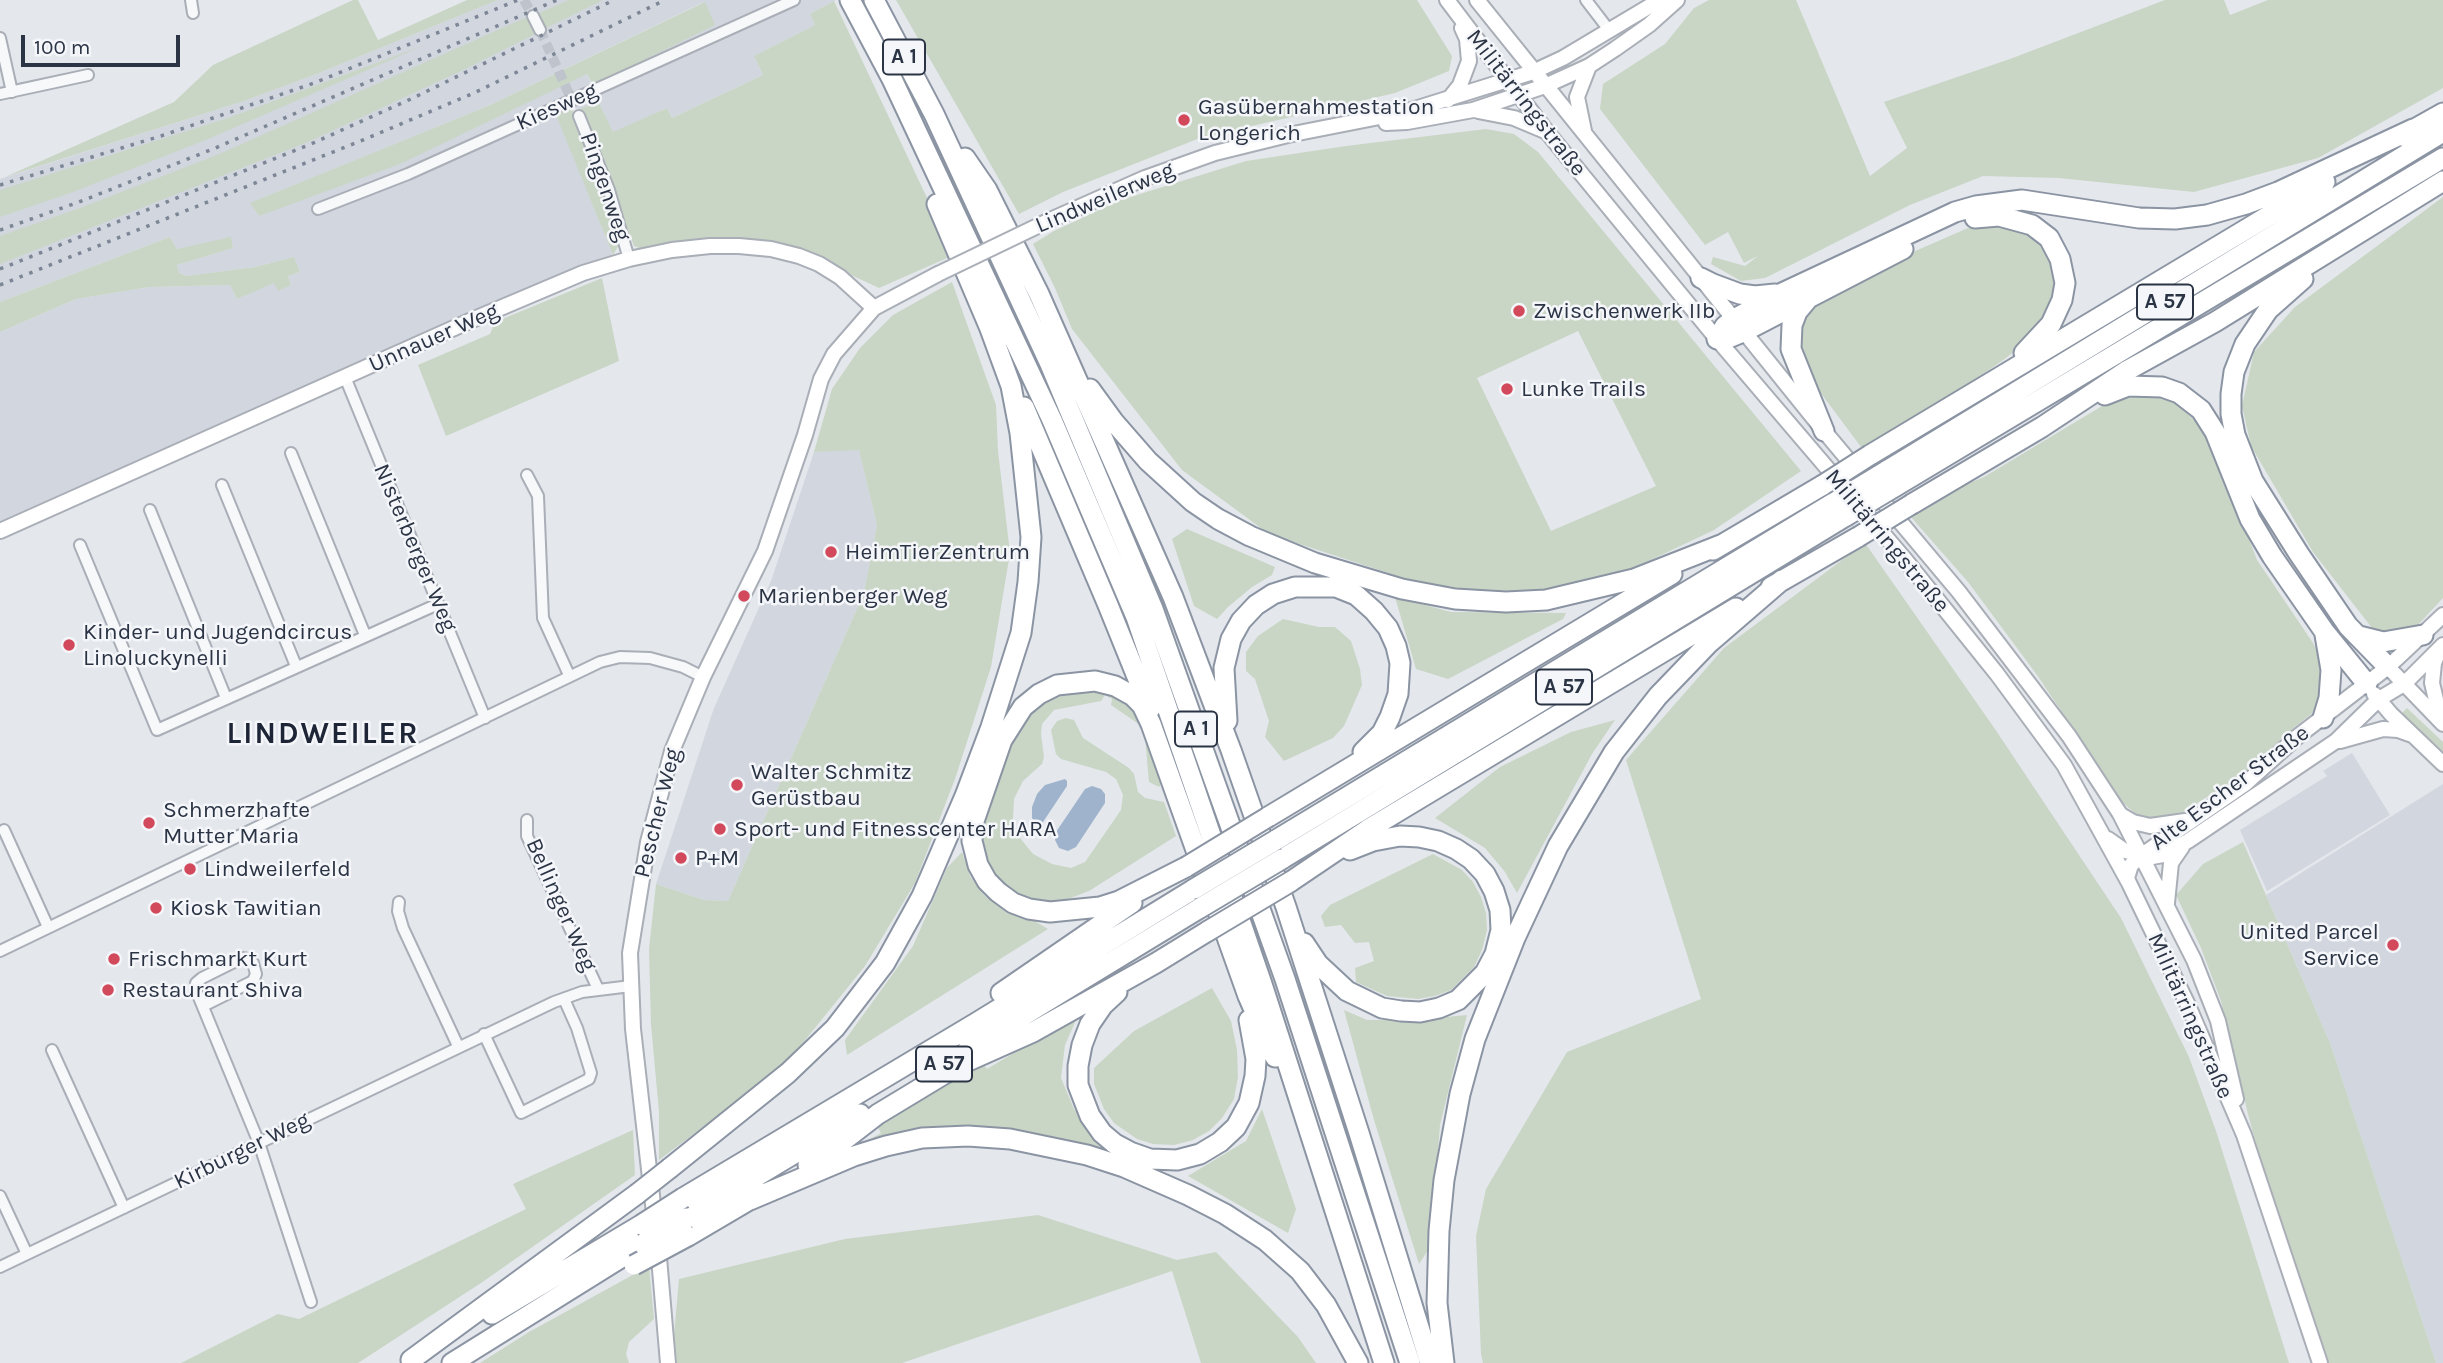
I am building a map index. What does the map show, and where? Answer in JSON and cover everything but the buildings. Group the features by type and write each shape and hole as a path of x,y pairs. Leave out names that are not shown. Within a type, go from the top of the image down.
{"highway":[{"name":"A 1","path":"850,0 892,79 1052,420 1136,617 1262,984 1384,1363"},
{"name":"A 1","path":"874,0 934,114 1050,364 1153,610 1285,979 1410,1363"},
{"path":"892,79 904,127 1108,605 1152,715 1193,839"},
{"path":"919,1055 976,1010 1186,867 1823,485 2001,375 2443,113"},
{"path":"934,114 987,190 1058,336 1173,597 1286,907 1430,1363"},
{"path":"1739,325 1780,293 1932,222 1976,206 2022,200 2138,218 2175,219 2207,215 2278,192 2413,130"},
{"name":"A 57","path":"409,1362 1276,840 1891,479 2443,132"},
{"name":"A 57","path":"1891,479 2139,341 2443,158"},
{"path":"750,1200 830,1151 878,1114 959,1065 1032,1032 1156,963 1290,882 1367,830 2042,427 2128,370 2215,322 2443,181"},
{"path":"1717,339 1725,326 1739,325 1807,300 1961,222 1999,216 2023,222 2043,232 2054,244 2063,267 2064,292 2051,324 2037,342 2001,375"},
{"path":"2370,228 2298,283 2261,317 2245,344 2235,372 2231,414 2235,435 2253,481 2339,614 2388,667"},
{"path":"1701,278 1740,294 1755,296 1780,293"},
{"path":"1807,300 1797,312 1792,325 1791,349 1824,431"},
{"path":"409,1362 637,1194 788,1073 835,1028 885,962 922,896 970,785 991,727 1021,633 1028,582 1031,537 1020,433 1011,386 989,327"},
{"path":"1058,336 1114,422 1148,461 1193,502 1250,536 1315,563 1361,578 1455,599 1506,602 1546,600 1634,579 1723,544"},
{"path":"2042,427 2139,341"},
{"path":"2042,427 2075,413 2112,391 2128,386 2162,387 2179,393 2193,403 2201,410 2215,432 2256,529 2272,556 2324,631 2373,692"},
{"name":"A 57","path":"452,1363 643,1244 688,1227 1841,509"},
{"path":"1444,1363 1437,1303 1439,1231 1446,1169 1460,1094 1475,1039 1515,939 1558,846 1614,752 1658,696 1709,643 1782,580"},
{"path":"1231,750 1224,668 1231,639 1241,621 1256,605 1273,594 1295,587 1336,587 1356,595 1388,628 1396,646 1399,663 1398,694 1382,733 1323,785"},
{"path":"2323,718 2329,698 2331,670 2324,631"},
{"path":"2358,636 2383,642 2423,635"},
{"path":"1186,867 1119,901 1100,907 1050,912 1013,903 987,881 978,865 972,841 973,824 1002,740 1023,707 1039,694 1057,685 1095,681 1115,686 1133,696 1142,705 1151,723 1248,996 1310,1135"},
{"path":"1286,907 1318,964 1347,990 1382,1008 1420,1012 1439,1008 1458,1000 1485,973 1495,954 1501,930 1500,910 1485,874 1464,854 1438,841 1400,836 1373,841 1323,861"},
{"path":"1156,963 1121,988 1103,1005 1090,1024 1082,1045 1078,1085 1090,1116 1102,1133 1115,1144 1130,1153 1150,1159 1177,1160 1200,1154 1220,1142 1236,1127 1250,1103 1255,1076 1255,1051 1247,1008 1228,938"},
{"path":"534,1313 566,1302 634,1265 688,1227 854,1156 922,1138 968,1136 1010,1139 1087,1155 1124,1167 1225,1213 1265,1240 1300,1271 1319,1297 1358,1363"}],"street":[{"path":"191,0 193,13"},
{"name":"Kiesweg","path":"318,209 408,174 794,0"},
{"name":"Militärringstraße","path":"1478,0 1533,72 1824,431 1951,582 2069,736 2120,814 2194,960 2218,1021 2244,1135"},
{"path":"1586,0 1609,30"},
{"name":"Lindweilerweg","path":"874,308 1046,222 1145,178 1215,153 1288,135 1349,125 1448,100 1533,72 1563,58 1660,0"},
{"name":"Lindweilerweg","path":"1349,125 1407,122 1473,110 1519,96 1589,65 1649,24 1677,0"},
{"path":"1448,100 1460,85 1469,61 1467,39 1451,6"},
{"name":"Militärringstraße","path":"1451,6 1547,132 1717,339 1903,557 1997,674 2064,765 2127,878 2187,1003 2244,1135 2320,1363"},
{"path":"533,16 540,30"},
{"path":"0,38 6,93 88,75"},
{"path":"1585,135 1577,97 1589,65"},
{"path":"1473,110 1514,118 1547,132"},
{"name":"Pingenweg","path":"579,117 609,190 629,259"},
{"name":"Unnauer Weg","path":"0,531 583,273 629,259 710,246 771,249 799,256 840,276 874,308"},
{"name":"Pescher Weg","path":"668,1363 633,1029 631,986 632,929 648,842 672,751 704,677 765,551 805,435 821,379 834,354 874,308"},
{"name":"Nisterberger Weg","path":"345,377 485,718"},
{"path":"291,453 365,635"},
{"path":"527,475 538,496 543,618 569,675"},
{"path":"222,485 296,666"},
{"path":"150,510 226,698"},
{"path":"80,545 157,730 438,604"},
{"name":"Alte Escher Straße","path":"2142,855 2163,855 2188,841 2336,741 2373,692 2388,667 2443,615"},
{"path":"2442,645 2434,663 2432,683 2443,716"},
{"name":"Alte Escher Straße","path":"2142,855 2245,783 2323,718 2373,692 2404,684 2442,645"},
{"path":"0,951 600,662 620,657 663,660 704,677"},
{"path":"2388,667 2443,724"},
{"path":"2373,692 2443,764"},
{"path":"2336,741 2383,729 2398,730 2413,736"},
{"path":"2120,814 2133,822 2150,826 2178,823 2198,817"},
{"name":"Bellinger Weg","path":"527,820 527,836 598,989"},
{"path":"4,830 48,927"},
{"path":"2105,837 2124,851 2142,855"},
{"path":"2167,905 2171,863 2188,841"},
{"path":"2127,878 2132,865 2142,855"},
{"path":"399,902 398,911 403,928 458,1046"},
{"path":"203,1006 253,981 256,974 253,963 242,958 198,981 196,990 259,1143 311,1303"},
{"name":"Kirburger Weg","path":"0,1267 484,1034 564,999 598,989 631,986"},
{"path":"484,1034 521,1113 589,1079 591,1073 577,1028 564,999"},
{"path":"52,1050 124,1208"},
{"path":"0,1196 27,1254"}],"shaded area":[{"path":"498,0 836,0 810,14 815,25 754,56 763,75 672,118 667,108 613,133 598,101 557,115 613,255 0,524 0,332 76,299 150,287 230,285 237,299 274,282 291,285 288,276 300,272 294,257 255,267 188,276 179,273 177,265 233,248 231,238 177,249 170,237 0,302 0,179 244,101","holes":["704,2 592,85 587,74 259,216 251,203 488,106"]},
{"path":"859,449 877,525 864,593 728,901 704,900 656,884 714,708 771,581 814,452"},
{"path":"2352,753 2390,815 2267,891 2240,830 2327,776 2323,771"},
{"path":"2443,784 2443,1363 2436,1363 2330,1043 2266,895"}],"green space":[{"path":"358,0 378,40 467,0 498,0 244,101 5,177 174,102 213,65"},
{"path":"569,0 603,0 546,28 539,13"},
{"path":"896,0 1417,0 1452,56 1449,71 1395,93 1200,138 1063,192 1019,214"},
{"path":"1709,0 1796,0 1870,176 1907,148 1884,102 2010,59 2165,0 2224,0 2230,15 2268,0 2443,0 2443,88 2318,158 2194,192 2059,178 1983,176 1910,205 1765,278 1741,281 1711,264 1713,257 1745,266 1758,256 1744,263 1728,232 1705,245 1600,109 1603,84 1665,44 1694,8"},
{"path":"834,1 954,255 879,288 802,252 645,250 634,246 580,109 598,101 613,132 667,108 672,118 763,75 754,56 815,25 810,14"},
{"path":"705,2 715,25 593,85 587,74 400,164 259,216 250,203 488,106"},
{"path":"527,17 535,34 463,70 310,141 0,264 0,236 217,155"},
{"path":"425,45 208,139 73,192 0,217 0,190 228,118"},
{"path":"572,108 605,191 619,245 613,255 556,115"},
{"path":"1486,129 1514,134 1538,152 1801,471 1714,530 1632,569 1541,590 1458,592 1419,583 1269,534 1182,470 1072,329 1033,244 1054,231 1121,200 1246,161","holes":["1578,331 1656,486 1551,531 1477,378"]},
{"path":"2443,197 2443,598 2416,627 2391,634 2372,628 2313,552 2251,446 2242,406 2254,352 2295,307"},
{"path":"1997,222 2040,238 2058,275 2050,314 2006,358 1864,451 1820,392 1810,373 1804,351 1796,352 1795,345 1808,308 1913,252 1968,228"},
{"path":"170,237 177,249 231,237 233,248 177,265 179,273 187,276 255,267 294,257 300,272 288,276 291,285 278,291 274,283 237,299 230,285 150,287 76,299 0,332 0,302"},
{"path":"602,278 619,361 446,436 418,365 490,334 495,322"},
{"path":"952,282 996,405 998,451 1010,553 991,667 955,779 915,883 865,966 785,1065 659,1160 659,1112 651,1024 649,949 656,884 704,900 728,901 864,593 877,525 859,450 814,452 832,389 860,348 893,315"},
{"path":"2137,396 2160,396 2170,400 2180,406 2208,437 2257,560 2313,643 2326,675 2316,710 2287,733 2251,769 2174,818 2160,820 2137,815 2122,802 2037,675 1968,582 1910,516 1953,490 1984,477 2102,406"},
{"path":"1187,529 1275,567 1272,575 1252,587 1217,619 1194,606 1172,539"},
{"path":"1865,543 1995,729 2121,918 2189,1057 2216,1131 2289,1363 1483,1363 1476,1236 1486,1189 1567,1052 1701,999 1626,760 1724,648"},
{"path":"1395,597 1451,612 1566,613 1563,619 1448,679 1416,669"},
{"path":"1283,619 1319,627 1335,627 1351,641 1362,685 1344,726 1333,738 1284,761 1265,737 1269,721 1255,679 1246,671 1246,652 1258,636"},
{"path":"1101,690 1117,696 1131,706 1142,723 1163,780 1159,787 1149,782 1145,737 1140,725 1111,705 1112,699 1105,695 1101,701 1054,710 1042,724 1042,764 1023,781 1014,799 1013,819 1020,838 1033,854 1052,864 1071,868 1085,862 1121,810 1123,795 1116,779 1106,772 1061,759 1056,754 1051,730 1057,721 1066,718 1074,720 1083,738 1129,768 1134,774 1138,792 1145,798 1164,802 1176,836 1089,891 1063,901 1039,902 1004,885 992,871 985,855 982,834 986,811 1014,740 1033,710 1063,692"},
{"path":"2407,708 2443,742 2443,757 2400,715"},
{"path":"1615,720 1592,754 1517,893 1505,872 1485,848 1435,818 1500,767 1571,732"},
{"path":"2243,842 2330,1043 2436,1363 2327,1363 2263,1170 2221,1001 2201,948 2176,895 2203,864"},
{"path":"962,852 970,876 984,895 1007,913 1031,919 1048,929 847,1055 845,1040 913,946 947,868"},
{"path":"1433,854 1462,870 1481,897 1487,930 1474,967 1451,990 1418,999 1387,996 1356,982 1355,968 1374,961 1369,942 1355,943 1341,925 1325,927 1321,916 1330,905"},
{"path":"1212,988 1231,1021 1237,1050 1238,1077 1234,1099 1222,1118 1209,1131 1193,1140 1174,1145 1153,1144 1137,1139 1114,1123 1104,1109 1094,1084 1094,1068 1134,1031"},
{"path":"1344,1010 1367,1020 1416,1020 1467,1015 1440,1125 1430,1247 1419,1264 1374,1120"},
{"path":"1074,1017 1076,1020 1065,1045 1061,1078 1074,1109 1098,1141 1127,1159 1055,1139 858,1146 881,1133 875,1122 981,1061 987,1069"},
{"path":"1262,1109 1296,1209 1288,1233 1188,1176 1246,1141"},
{"path":"633,1130 635,1175 481,1283 358,1363 181,1363 278,1314 299,1319 526,1209 513,1184"},
{"path":"1038,1215 1177,1260 1216,1252 1298,1337 1316,1363 1201,1363 1172,1271 902,1363 677,1363 674,1335 679,1279 845,1239"},
{"path":"649,1266 654,1319 629,1342 626,1354 629,1363 480,1363 529,1332"}],"water":[{"path":"1065,779 1067,786 1041,825 1037,826 1032,818 1032,807 1037,794 1045,785"},
{"path":"1092,786 1101,789 1105,794 1105,803 1076,847 1068,851 1059,848 1055,840 1056,832 1085,789"}],"tunnel":[{"path":"524,0 533,16"},
{"path":"540,30 579,116"}],"railway":[{"path":"0,185 161,136 314,83 518,0"},
{"path":"0,230 213,149 557,0"},
{"path":"0,269 311,144 413,98 614,0"},
{"path":"0,285 474,93 665,0"}],"place":[{"name":"Gasübernahmestation Longerich","path":"1184,120"},
{"name":"Zwischenwerk IIb","path":"1519,311"},
{"name":"Lunke Trails","path":"1507,389"},
{"name":"HeimTierZentrum","path":"831,552"},
{"name":"Marienberger Weg","path":"744,596"},
{"name":"Kinder- und Jugendcircus Linoluckynelli","path":"69,645"},
{"name":"Walter Schmitz Gerüstbau","path":"737,785"},
{"name":"Schmerzhafte Mutter Maria","path":"149,823"},
{"name":"Sport- und Fitnesscenter HARA","path":"720,829"},
{"name":"P+M","path":"681,858"},
{"name":"Lindweilerfeld","path":"190,869"},
{"name":"Kiosk Tawitian","path":"156,908"},
{"name":"United Parcel Service","path":"2393,945"},
{"name":"Frischmarkt Kurt","path":"114,959"},
{"name":"Restaurant Shiva","path":"108,990"}],"district":[{"name":"LINDWEILER","path":"323,734"}]}
